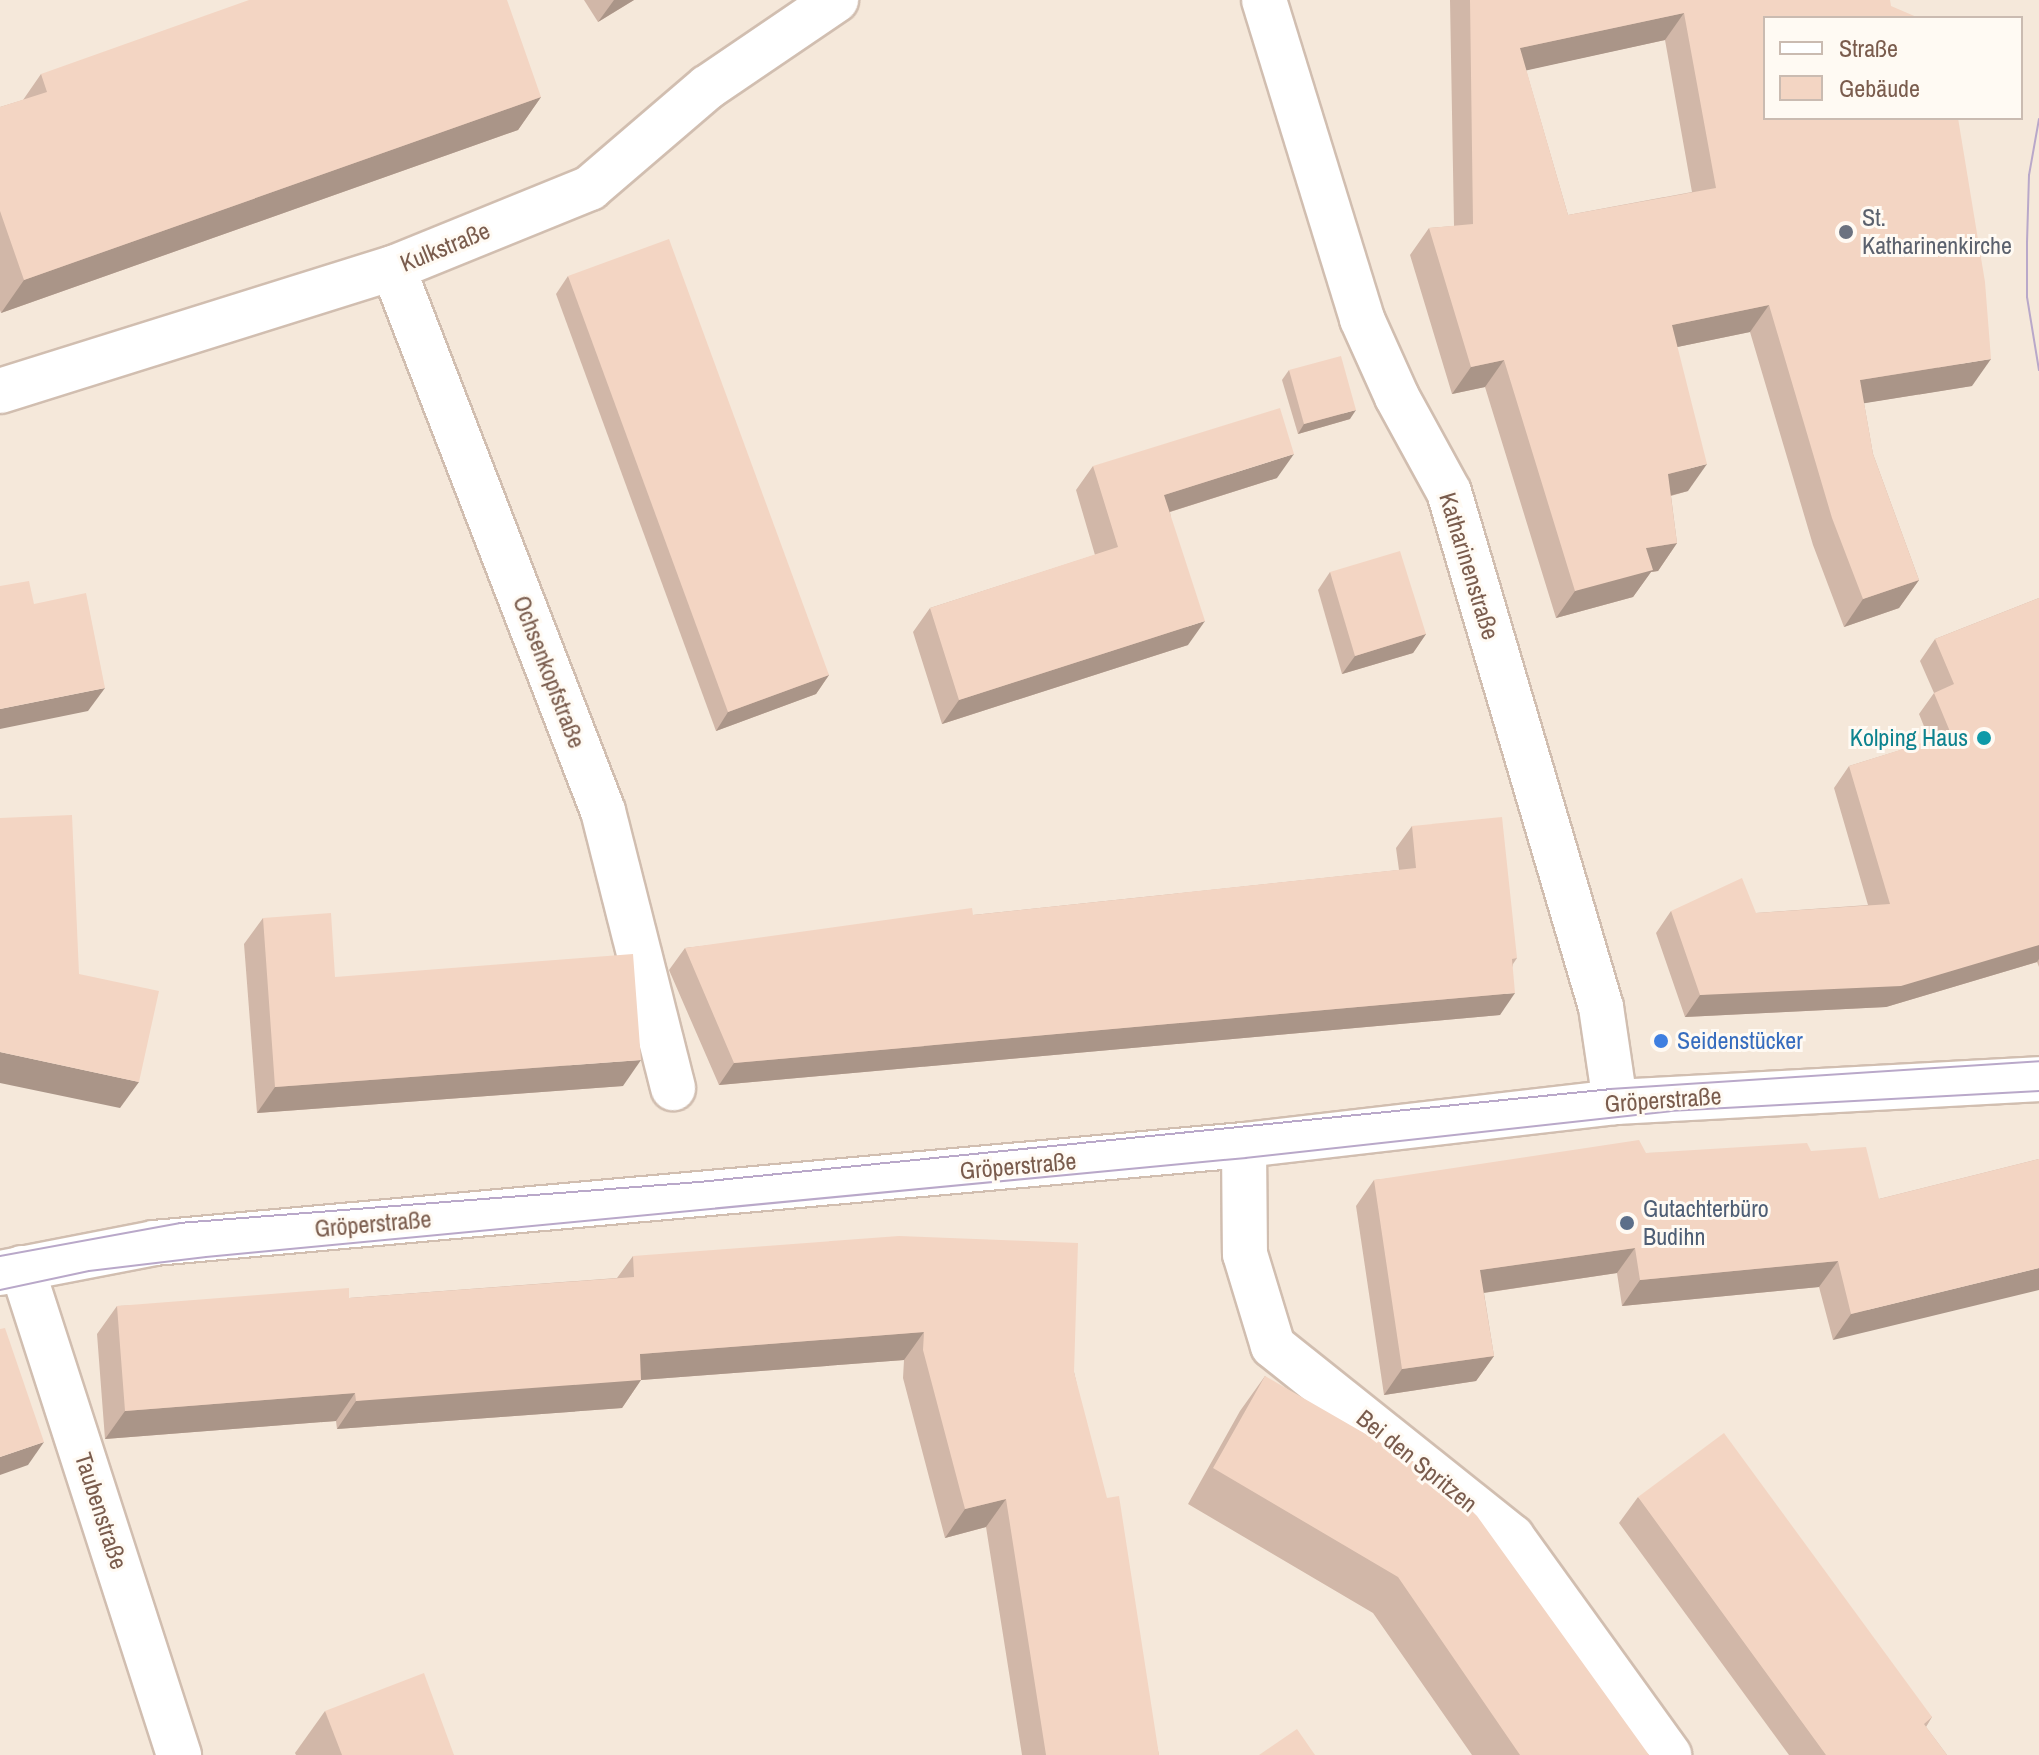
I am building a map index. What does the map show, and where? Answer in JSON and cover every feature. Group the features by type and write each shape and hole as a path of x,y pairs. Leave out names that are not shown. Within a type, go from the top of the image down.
{"street":[{"name":"Kulkstraße","path":"0,391 393,268 590,188 708,87 836,0"},
{"name":"Katharinenstraße","path":"1264,0 1362,319 1397,397 1449,492 1601,1007 1615,1102"},
{"name":"Ochsenkopfstraße","path":"393,268 603,811 673,1088"},
{"name":"Gröperstraße","path":"11,1270 154,1243 1244,1145 1615,1102 2039,1079"},
{"name":"Bei den Spritzen","path":"1244,1145 1245,1254 1273,1346 1512,1537 1669,1755"},
{"name":"Taubenstraße","path":"11,1270 179,1755"}],"shaded area":[{"path":"0,0 2039,0 2039,1755 0,1755"}],"building":[{"path":"249,0 507,0 541,97 24,280 0,211 0,107 47,92 41,74"},
{"path":"1470,0 1890,0 1891,6 1914,16 1763,16 1763,120 1958,120 1985,282 1991,359 1860,380 1873,454 1919,580 1863,599 1832,518 1769,305 1672,325 1707,464 1668,474 1677,543 1646,548 1653,570 1575,591 1504,360 1471,367 1429,228 1473,224","holes":["1684,13 1716,188 1568,215 1520,48"]},
{"path":"669,239 829,675 728,712 568,276"},
{"path":"1341,356 1356,410 1304,424 1289,370"},
{"path":"1280,408 1294,454 1164,495 1205,621 959,700 930,608 1118,547 1093,466"},
{"path":"1400,551 1426,634 1355,656 1330,572"},
{"path":"29,581 34,604 86,593 105,688 0,709 0,586"},
{"path":"2039,598 2039,945 1901,986 1700,995 1671,911 1742,878 1756,913 1890,904 1849,766 1951,734 1934,693 1954,684 1935,639"},
{"path":"72,815 79,974 159,991 139,1082 0,1052 0,818"},
{"path":"1502,817 1517,958 1512,959 1515,993 734,1063 685,948 972,908 973,915 1416,868 1412,826"},
{"path":"331,913 335,977 633,954 641,1060 275,1087 263,918"},
{"path":"1639,1140 1646,1153 1807,1143 1811,1151 1866,1147 1879,1199 2039,1159 2039,1268 1851,1314 1838,1261 1640,1280 1635,1248 1480,1270 1494,1356 1402,1369 1374,1180"},
{"path":"899,1236 1078,1243 1074,1372 1107,1498 1119,1496 1159,1755 1046,1755 1006,1499 965,1509 923,1350 924,1332 640,1354 641,1380 356,1401 355,1393 125,1411 117,1306 349,1288 349,1298 634,1277 633,1256"},
{"path":"5,1328 44,1442 0,1457 0,1329"},
{"path":"1265,1376 1435,1474 1477,1516 1649,1755 1520,1755 1398,1577 1213,1468"},
{"path":"1724,1433 1932,1717 1924,1724 1947,1755 1826,1755 1638,1497"},
{"path":"424,1673 454,1755 342,1755 325,1711"},
{"path":"1297,1729 1315,1755 1259,1755"}],"tram line":[{"path":"2039,119 2029,175 2027,242 2027,297 2039,370"},
{"path":"0,1256 179,1223 699,1182 1611,1089 2039,1061"},
{"path":"0,1290 89,1271 206,1257 1246,1158 1669,1111 2039,1091"}],"place":[{"name":"St. Katharinenkirche","path":"1846,232"},
{"name":"Kolping Haus","path":"1984,738"},
{"name":"Seidenstücker","path":"1661,1041"},
{"name":"Gutachterbüro Budihn","path":"1627,1223"}]}
